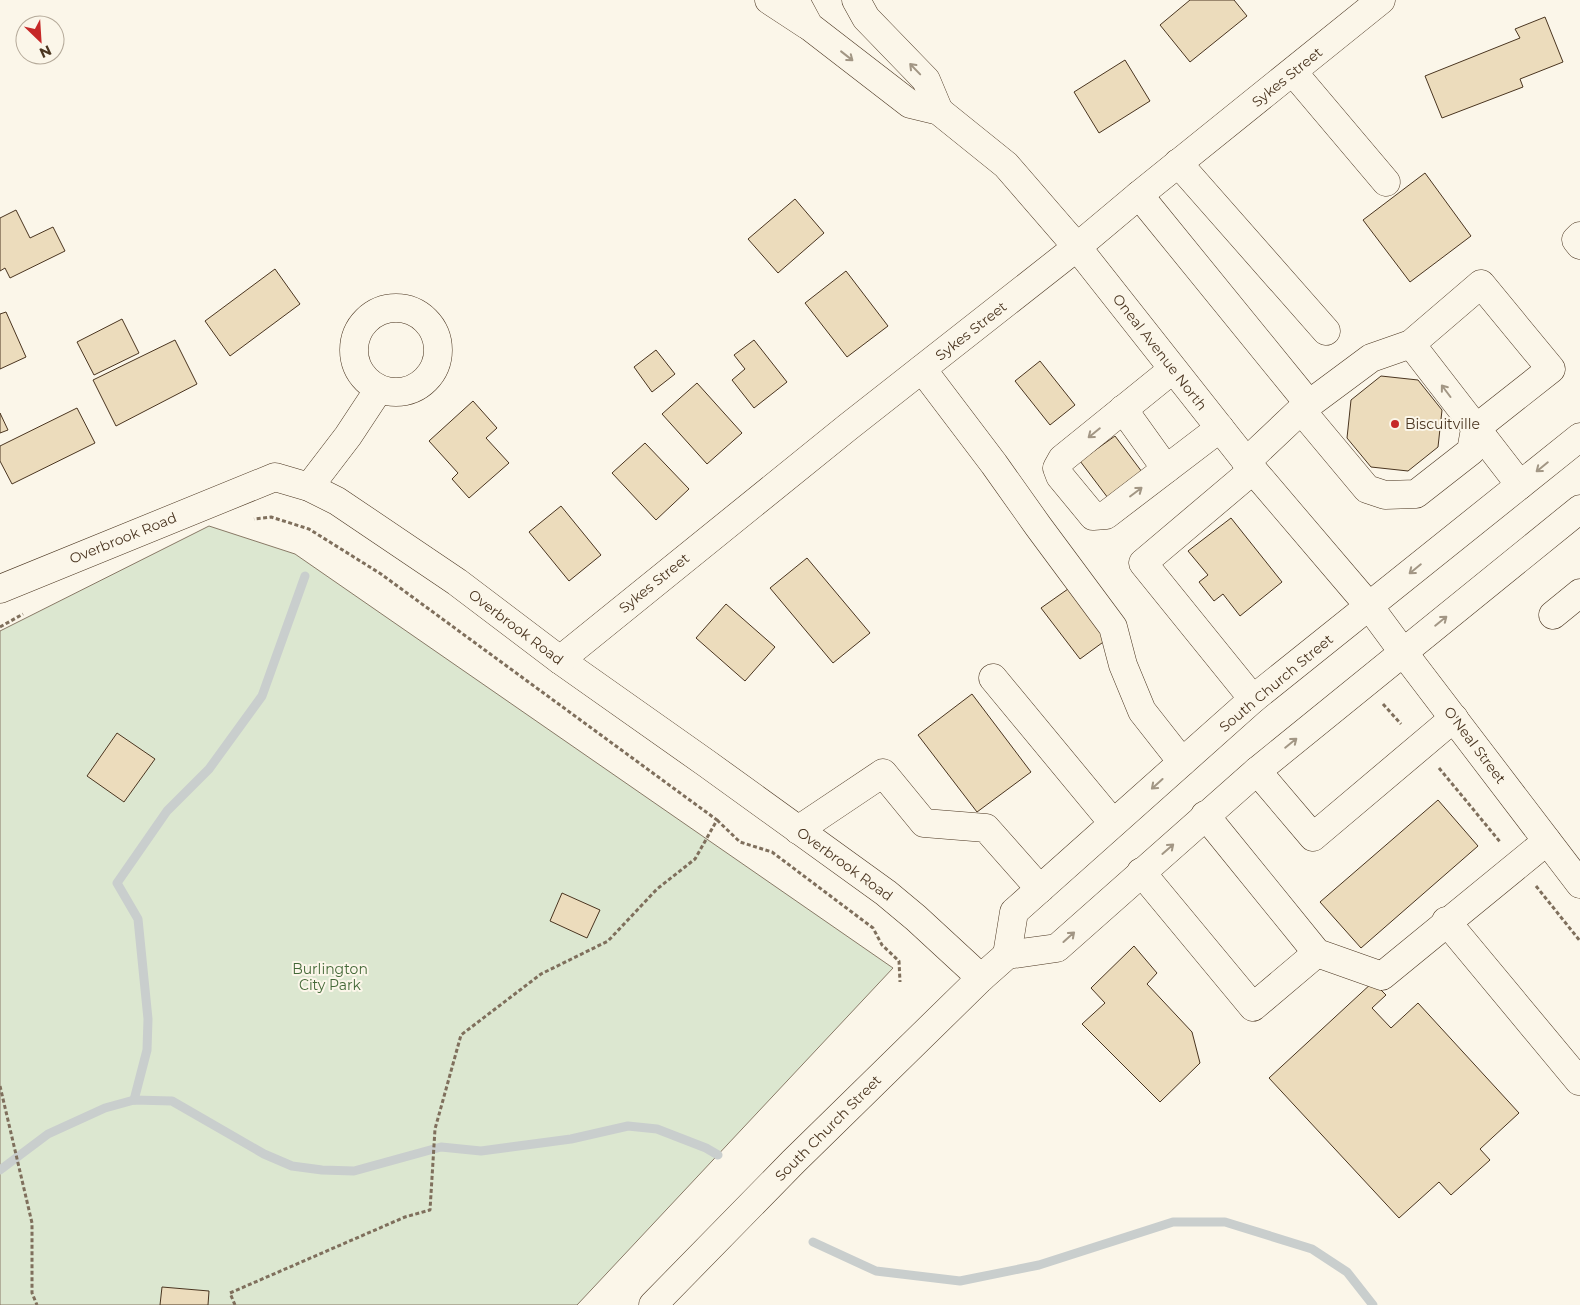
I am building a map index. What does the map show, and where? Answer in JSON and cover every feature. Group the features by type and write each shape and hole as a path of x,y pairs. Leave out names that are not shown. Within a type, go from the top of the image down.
{"main road":[{"path":"769,0 809,26"},
{"name":"Oneal Avenue North","path":"794,0 809,26 910,104 938,111 1006,165 1077,247 1172,370 1250,466 1369,606"},
{"path":"856,0 866,18 926,80 938,111"},
{"name":"Sykes Street","path":"560,660 1077,247 1178,163 1381,0"},
{"path":"1293,72 1386,182"},
{"path":"1178,163 1326,331"},
{"path":"1139,195 1305,407 1367,489 1385,495 1416,494 1471,451 1475,429 1551,369 1481,284 1411,344 1371,358 1305,407 1250,466 1143,563 1253,699"},
{"path":"1580,236 1576,240 1580,245"},
{"path":"1411,344 1520,485"},
{"path":"922,369 1113,627 1124,665 1142,711 1182,762"},
{"path":"1172,370 1062,459 1057,468 1060,476 1093,516 1106,515 1220,428"},
{"path":"309,487 348,436 379,389"},
{"path":"1123,409 1166,469"},
{"name":"South Church Street","path":"653,1305 792,1162 1007,955 1014,912 1253,699 1580,437"},
{"name":"Overbrook Road","path":"2,582 274,477 309,487 337,501 457,582 560,660 886,893 981,978"},
{"path":"1007,955 1057,948 1257,771 1579,512"},
{"path":"1553,615 1580,593"},
{"name":"O'Neal Street","path":"1369,606 1580,884"},
{"path":"993,678 1113,823"},
{"path":"1257,771 1313,837 1454,718"},
{"path":"798,830 883,774 924,823 986,828 1040,889"},
{"path":"1206,815 1317,953 1382,976 1446,921 1547,841"},
{"path":"1141,872 1253,1007 1317,953"},
{"path":"1446,921 1580,1080"}],"path":[{"path":"252,520 271,517 309,529 381,574 717,820 740,842 772,852 873,928 882,946 899,961 900,982"},
{"path":"0,627 27,612"},
{"path":"1365,683 1451,782 1580,941"},
{"path":"235,1305 230,1292 405,1217 430,1210 435,1129 461,1035 541,974 608,941 657,889 696,859 717,820"},
{"path":"0,1086 32,1223 32,1293 37,1305"}],"green space":[{"name":"Burlington City Park","path":"209,526 295,554 893,968 577,1305 0,1305 0,631"}],"building":[{"path":"1190,0 1234,0 1247,16 1190,62 1160,25"},
{"path":"1545,17 1563,62 1520,79 1523,87 1442,118 1425,76 1520,38 1515,29"},
{"path":"1125,60 1150,101 1099,133 1074,92"},
{"path":"1425,173 1471,236 1410,282 1363,220"},
{"path":"795,199 824,233 778,273 748,239"},
{"path":"16,210 30,238 53,227 65,251 10,278 5,268 0,271 0,218"},
{"path":"275,269 300,304 230,356 205,321"},
{"path":"846,271 888,326 847,357 805,303"},
{"path":"6,312 26,357 0,369 0,314"},
{"path":"122,319 139,353 94,375 77,342"},
{"path":"175,340 197,384 116,426 93,380"},
{"path":"754,340 787,382 754,408 732,380 745,369 734,355"},
{"path":"656,350 675,374 652,392 634,367"},
{"path":"1040,361 1075,405 1050,425 1015,381"},
{"name":"Biscuitville","path":"1381,376 1418,380 1442,410 1438,447 1408,471 1371,467 1347,438 1351,400"},
{"path":"697,383 742,433 707,464 662,414"},
{"path":"473,401 497,428 486,438 509,463 469,498 452,479 458,473 429,441"},
{"path":"77,408 95,443 12,484 0,461 0,446"},
{"path":"0,413 8,430 0,433"},
{"path":"1115,436 1142,472 1108,498 1080,461"},
{"path":"645,443 689,489 656,520 612,473"},
{"path":"561,506 601,555 569,581 529,532"},
{"path":"1231,518 1282,582 1240,616 1223,594 1214,601 1199,582 1208,575 1188,551"},
{"path":"807,558 870,633 833,663 770,588"},
{"path":"1068,589 1106,640 1080,659 1041,608"},
{"path":"726,604 775,647 745,681 696,638"},
{"path":"972,694 1031,772 977,812 918,735"},
{"path":"117,733 155,759 124,802 87,776"},
{"path":"1438,800 1478,846 1361,948 1320,902"},
{"path":"562,893 600,910 587,938 550,921"},
{"path":"1134,946 1157,973 1147,984 1192,1032 1200,1063 1160,1102 1082,1024 1105,1003 1091,988"},
{"path":"1373,982 1386,995 1372,1008 1391,1028 1418,1003 1519,1113 1480,1149 1490,1160 1451,1195 1439,1182 1399,1218 1269,1078"},
{"path":"162,1287 209,1291 208,1305 160,1305"}],"waterway":[{"path":"134,1100 147,1050 148,1019 138,919 117,883 167,811 209,769 262,696 305,576"},
{"path":"0,1170 48,1134 105,1108 134,1100 172,1101 264,1154 292,1166 322,1170 354,1171 441,1147 481,1151 571,1139 628,1126 657,1129 706,1148 718,1155"},
{"path":"813,1242 876,1271 960,1281 1039,1265 1173,1222 1225,1222 1312,1249 1347,1272 1373,1305"}],"place":[{"name":"Biscuitville","path":"1395,424"}]}
